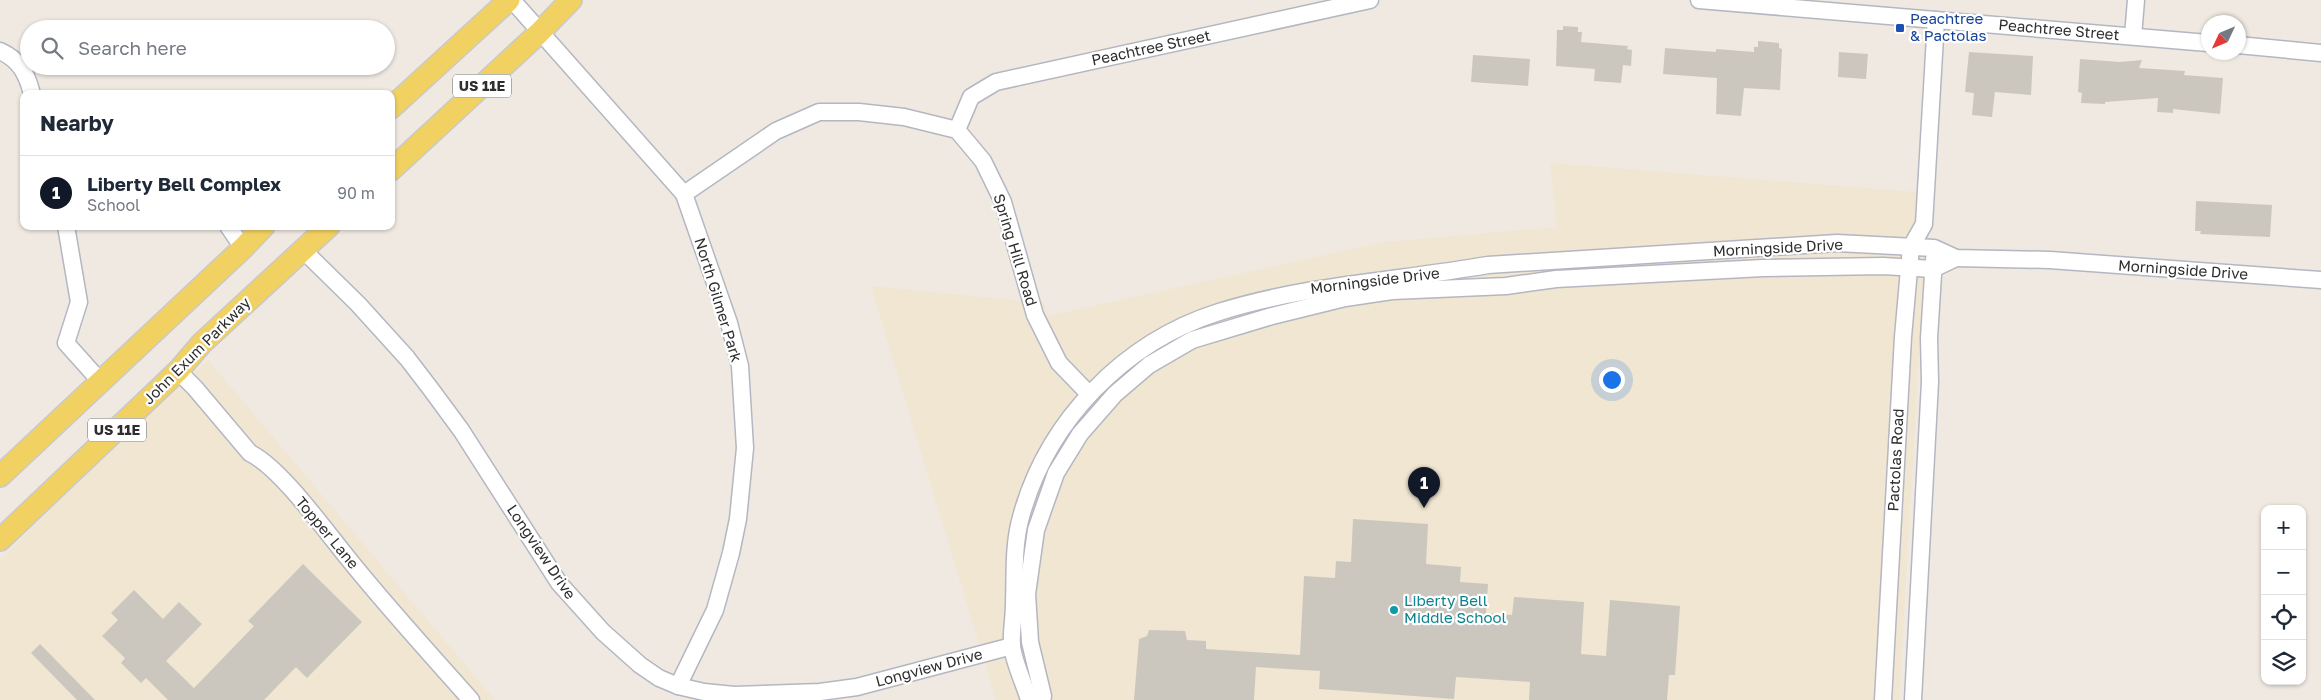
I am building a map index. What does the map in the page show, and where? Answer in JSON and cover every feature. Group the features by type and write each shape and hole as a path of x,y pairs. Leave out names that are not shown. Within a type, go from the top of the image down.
{"main road":[{"name":"US 11E","path":"395,104 510,0"},
{"name":"US 11E","path":"395,166 539,33 571,0"},
{"name":"US 11E","path":"0,476 244,248 260,230"},
{"name":"John Exum Parkway","path":"0,540 178,370 202,343 325,230"}],"street":[{"name":"North Gilmer Park","path":"510,0 684,194 729,323 740,366 745,448 738,519 731,553 715,610 678,686"},
{"name":"Peachtree Street","path":"957,130 971,98 996,82 1341,3 1370,0"},
{"name":"Peachtree Street","path":"1699,0 1850,7 1936,20 2201,42"},
{"path":"2133,36 2136,0"},
{"name":"Pactolas Road","path":"1913,700 1930,382 1929,338 1934,248 1924,224 1936,20"},
{"path":"2246,47 2321,53"},
{"path":"0,51 20,65"},
{"path":"28,75 31,90"},
{"path":"684,194 776,131 819,112 859,112 904,117 957,130"},
{"name":"Spring Hill Road","path":"957,130 983,161 1003,202 1039,323 1059,363 1089,394"},
{"name":"Pactolas Road","path":"1883,700 1903,337 1909,267 1911,246 1924,224"},
{"path":"67,230 79,302 66,344 100,381"},
{"path":"231,230 244,248"},
{"name":"Morningside Drive","path":"1029,700 1012,646 1015,554 1020,518 1045,457 1070,418 1089,394 1139,351 1185,325 1250,303 1316,288 1440,273 1488,265 1837,243 1934,248 1956,258 2050,260 2321,280"},
{"name":"Longview Drive","path":"303,250 358,304 407,358 430,388 461,430 558,583 603,632 640,665 659,678 678,686 734,695 820,692 857,687 1012,646"},
{"name":"Morningside Drive","path":"1042,700 1043,696 1030,642 1027,594 1032,554 1041,513 1056,474 1080,434 1115,394 1149,365 1192,340 1272,316 1346,298 1392,291 1764,268 1817,266 1933,269 1956,258"},
{"name":"Topper Lane","path":"178,370 250,453 261,458 292,491 354,566 471,700"}],"shaded area":[{"path":"1550,163 1928,193 1899,700 996,700 871,286 1044,303 1048,316 1385,242 1557,227"},
{"path":"208,360 495,700 0,700 0,561 41,518"}],"building":[{"path":"1563,26 1578,27 1578,32 1582,32 1581,42 1628,46 1627,49 1632,50 1631,66 1623,65 1621,83 1594,81 1595,69 1556,66 1557,30 1563,30"},
{"path":"1758,41 1779,43 1779,48 1782,49 1780,90 1744,88 1741,116 1716,114 1717,78 1663,74 1665,48 1716,52 1716,49 1754,52 1754,47 1758,47"},
{"path":"1839,52 1868,54 1866,79 1838,77"},
{"path":"1969,52 2033,56 2031,95 1995,92 1992,117 1972,115 1974,93 1965,92"},
{"path":"1473,55 1530,59 1528,86 1471,82"},
{"path":"2080,59 2120,62 2142,60 2139,68 2185,71 2184,75 2223,78 2220,114 2173,109 2173,113 2157,112 2158,98 2105,102 2105,104 2081,103 2082,93 2078,92"},
{"path":"2196,201 2272,205 2270,237 2200,234 2201,231 2195,231"},
{"name":"Liberty Bell Middle School","path":"1353,519 1428,524 1426,564 1461,567 1460,582 1488,584 1486,613 1512,615 1514,597 1584,602 1581,654 1606,656 1610,600 1680,606 1675,675 1669,675 1667,700 1529,700 1530,682 1456,677 1454,699 1319,689 1320,671 1256,667 1254,700 1134,700 1139,639 1147,636 1149,630 1185,631 1187,640 1206,641 1206,649 1300,655 1304,576 1335,578 1336,561 1351,562"},
{"path":"303,564 362,622 307,678 296,667 264,700 168,700 146,678 141,683 121,663 125,658 102,636 118,620 111,613 134,590 163,619 179,602 202,624 166,661 194,688 254,626 248,621"},
{"path":"40,644 95,700 77,700 31,653"}],"place":[{"name":"Peachtree & Pactolas","path":"1900,28"},
{"name":"Liberty Bell Complex","path":"1424,508"},
{"name":"Liberty Bell Middle School","path":"1394,610"}]}
